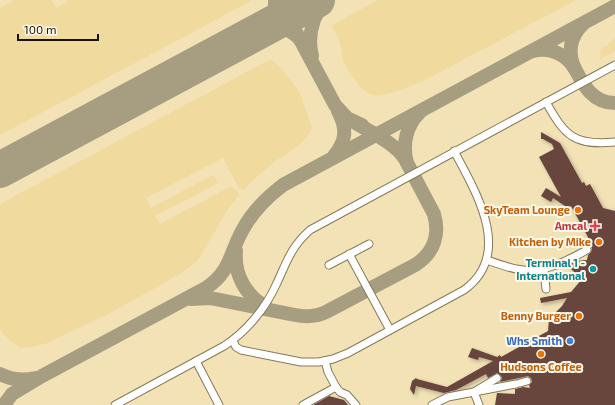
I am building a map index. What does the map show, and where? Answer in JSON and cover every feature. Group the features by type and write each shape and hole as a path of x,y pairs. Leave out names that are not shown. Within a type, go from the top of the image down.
{"lane":[{"path":"115,405 233,341 245,330 262,307 276,286 290,253 296,244 310,230 615,65"},
{"path":"546,102 560,125 571,136 590,143 615,142"},
{"path":"233,341 236,347 241,350 301,362 325,361 348,353 464,290 479,276 487,260 488,239 482,209 477,194 454,151"},
{"path":"329,265 369,244"},
{"path":"487,260 522,270 544,269 557,265 587,250"},
{"path":"349,254 390,330"},
{"path":"544,269 546,289"},
{"path":"325,361 328,372 336,387 340,392 347,395 356,405"},
{"path":"196,362 219,405"},
{"path":"474,392 497,378"},
{"path":"432,405 448,397 521,382"},
{"path":"303,405 336,387"},
{"path":"474,392 479,405"}],"shaded area":[{"path":"0,0 615,0 615,405 0,405"},
{"path":"15,0 51,0 56,8 68,2 67,0 251,1 0,135 0,8"},
{"path":"378,0 576,0 431,77 386,94 373,95 365,91 349,72 342,55 339,40 332,26"},
{"path":"615,38 615,51 600,59 600,52 603,46 605,47"},
{"path":"271,59 282,69 299,91 312,127 306,138 296,148 269,166 243,190 239,188 223,158 146,198 151,208 213,175 218,183 155,216 160,224 230,187 236,190 239,195 226,212 201,256 196,262 178,275 114,311 48,343 21,348 9,340 0,330 0,204"}],"building":[{"name":"Terminal 1 - International","path":"541,132 560,143 582,183 584,182 586,186 590,184 603,208 615,211 615,405 495,405 497,393 515,394 515,389 523,387 530,388 529,385 532,382 531,378 528,376 500,382 502,378 497,373 488,378 486,374 456,390 444,393 416,386 414,395 410,389 412,381 416,378 447,387 493,361 479,357 478,360 468,357 472,348 497,357 500,355 501,357 548,331 549,319 562,306 567,298 541,303 540,298 571,292 582,279 570,268 570,264 576,261 587,260 592,248 587,245 589,239 571,206 568,208 553,198 551,202 541,196 546,188 561,197 539,157 554,149 552,144 541,139"},
{"path":"329,396 344,400 348,405 313,405"}],"taxiway":[{"path":"258,31 269,22 273,14 275,0"},
{"path":"279,0 335,105 347,118 362,125"},
{"path":"285,17 313,0"},
{"path":"312,56 310,41 312,26 314,19 325,0"},
{"path":"4,405 12,394 42,376 206,288 214,282 225,269 242,231 250,218 265,200 283,185 615,6"},
{"path":"533,51 545,50 557,53 567,59 575,69 571,57 571,45 575,34 583,24"},
{"path":"252,36 271,28 283,28 300,39"},
{"path":"575,69 586,87 595,97 607,102 615,103"},
{"path":"334,156 341,145 344,134 343,123 338,111"},
{"path":"407,163 405,149 406,136 411,123 420,112"},
{"path":"191,299 210,298 295,315 315,316 326,312 415,265 427,255 436,236 436,222 434,214 405,159 401,153 389,143 354,122"},
{"path":"236,251 237,268 242,283 252,296 266,307"},
{"path":"0,374 9,378 36,378"}],"runway":[{"path":"0,170 317,0"}],"place":[{"name":"SkyTeam Lounge","path":"578,210"},
{"name":"Amcal","path":"595,226"},
{"name":"Kitchen by Mike","path":"599,242"},
{"name":"Terminal 1 - International","path":"593,269"},
{"name":"Benny Burger","path":"579,316"},
{"name":"Whs Smith","path":"570,341"},
{"name":"Hudsons Coffee","path":"541,354"}]}
